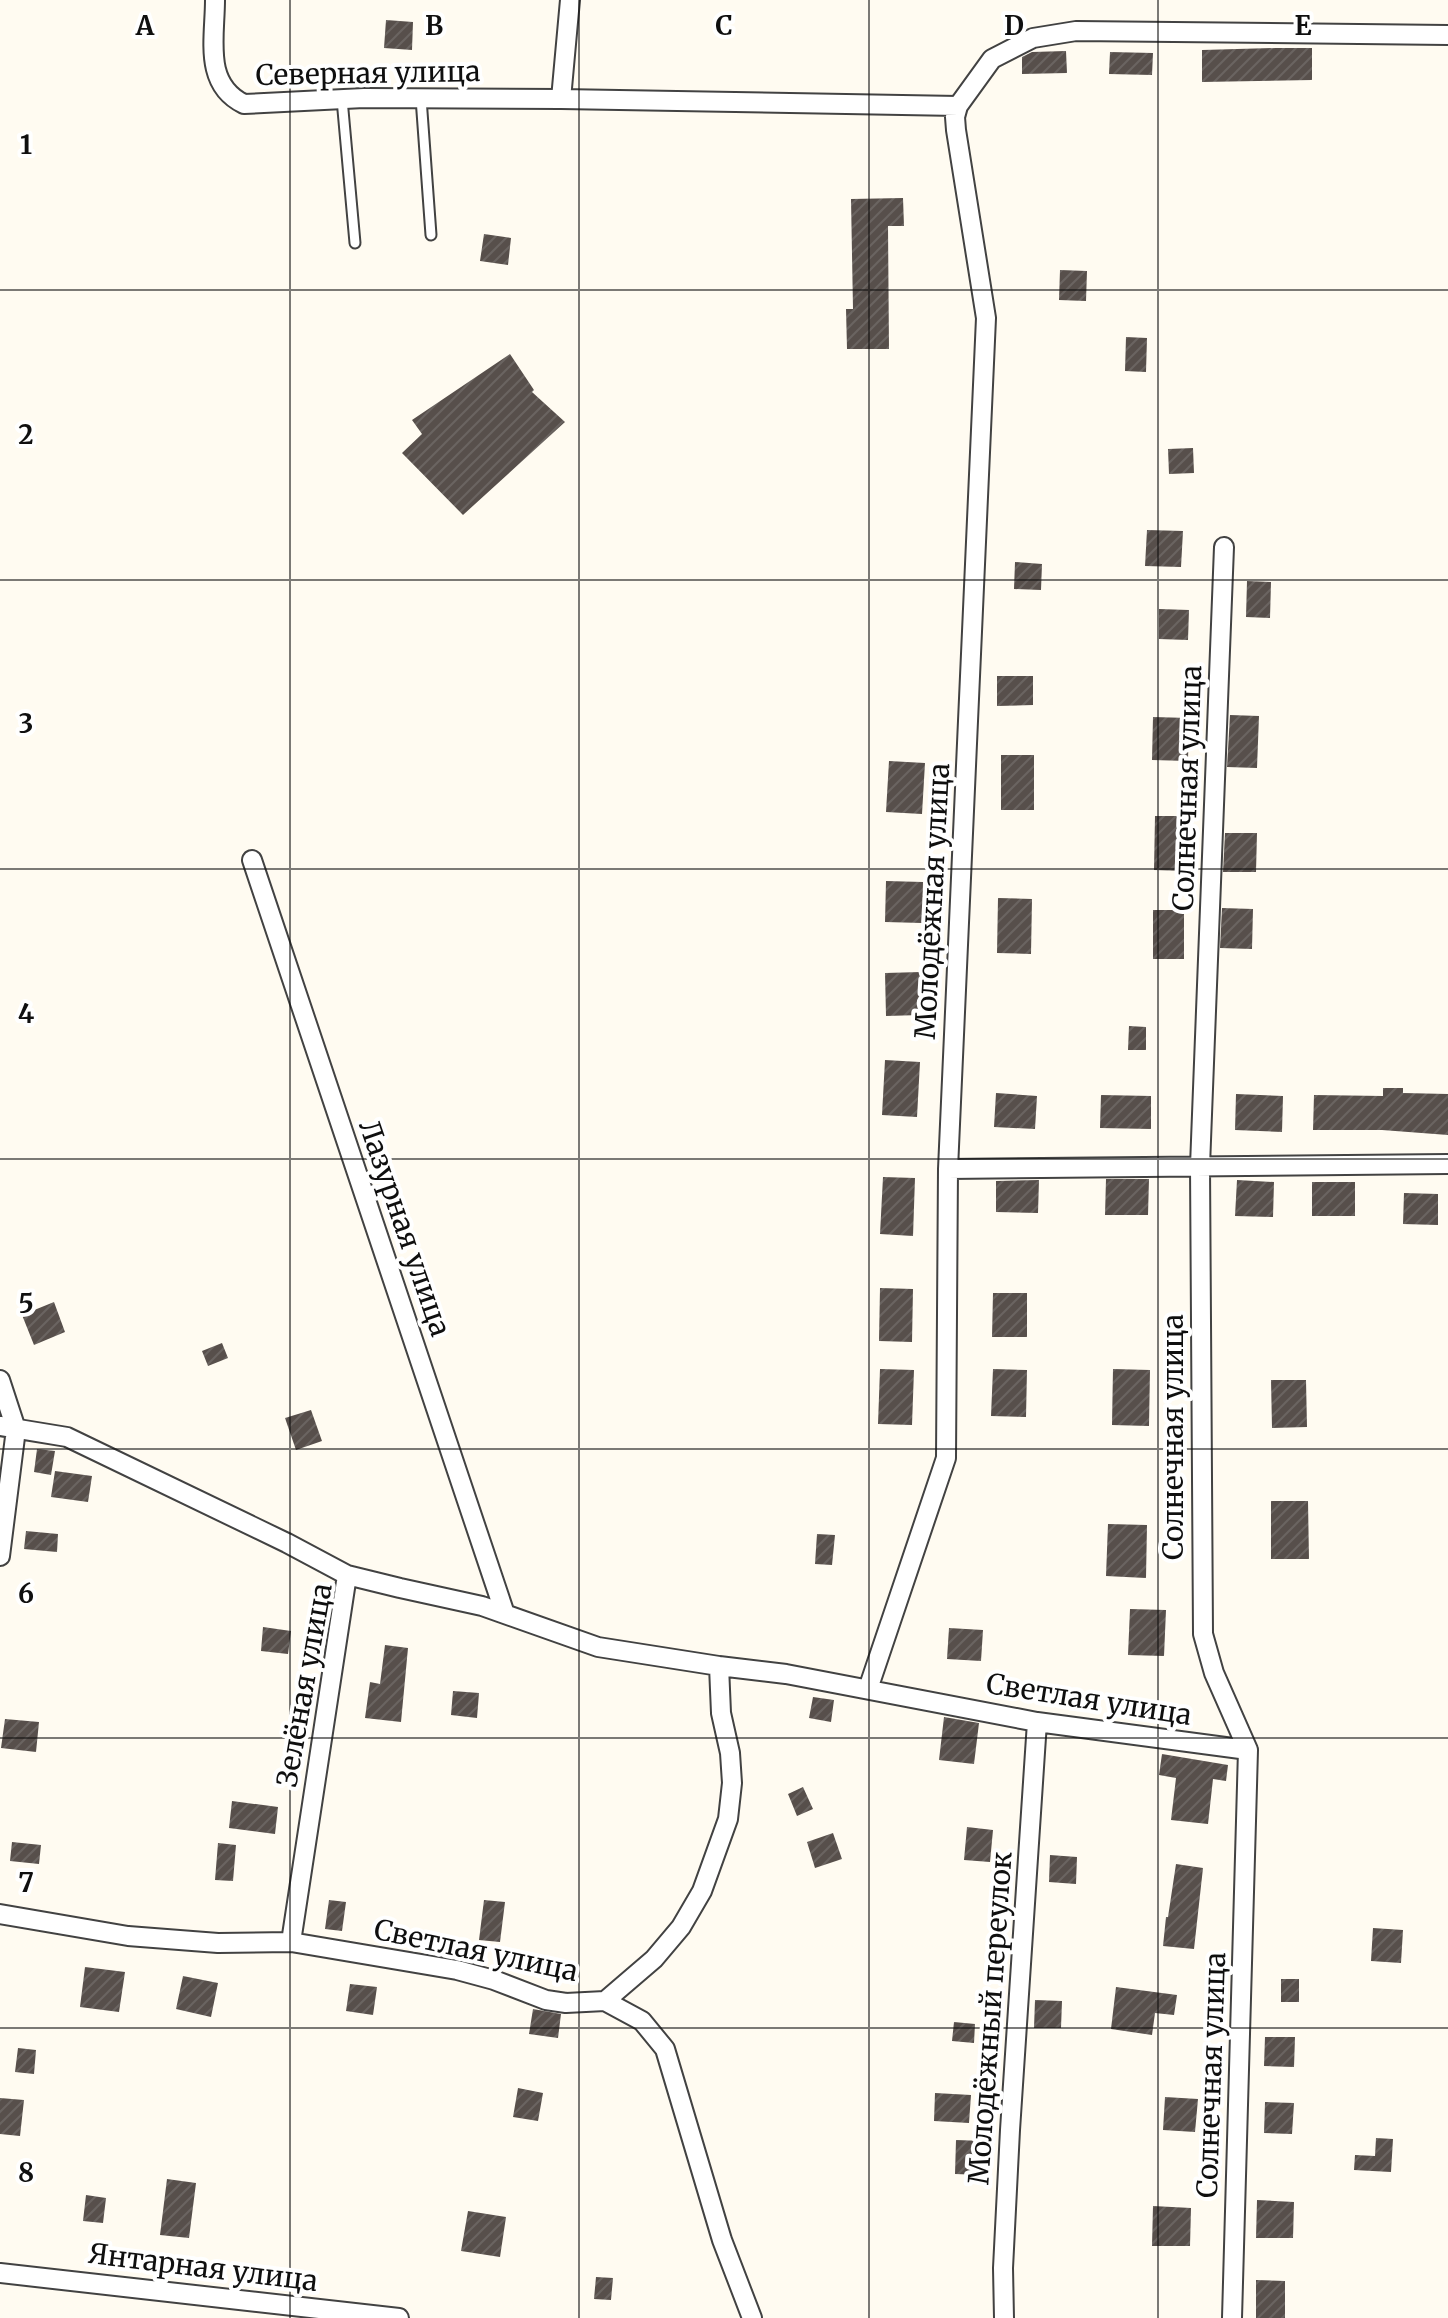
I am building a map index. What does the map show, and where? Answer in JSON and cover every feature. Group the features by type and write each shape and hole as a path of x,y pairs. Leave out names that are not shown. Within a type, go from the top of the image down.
{"street":[{"name":"Северная улица","path":"215,0 214,62 217,74 230,97 244,104 421,98 958,106"},
{"path":"561,99 570,0"},
{"path":"958,106 992,59 1033,38 1076,31 1448,35"},
{"name":"Молодёжная улица","path":"868,1689 946,1458 948,1169 986,318 956,130 958,106"},
{"name":"Солнечная улица","path":"1224,547 1200,1166 1203,1634 1214,1673 1248,1750 1232,2318"},
{"name":"Лазурная улица","path":"252,860 505,1614"},
{"path":"948,1169 1448,1164"},
{"path":"0,1380 8,1428 0,1556"},
{"path":"8,1428 67,1437 347,1575"},
{"name":"Зелёная улица","path":"291,1942 347,1575 482,1606 598,1647 719,1666"},
{"name":"Светлая улица","path":"0,1914 128,1936 218,1943 291,1942 457,1970 556,2002 605,2001 654,1959 681,1927 702,1891 728,1819 732,1783 730,1753 721,1713 719,1666 786,1674 1037,1722 1248,1750"},
{"name":"Молодёжный переулок","path":"1004,2318 1003,2268 1010,2130 1037,1722"},
{"path":"605,2001 642,2021 665,2049 722,2240 752,2318"},
{"name":"Янтарная улица","path":"0,2273 399,2318"}],"lane":[{"path":"421,98 431,235"},
{"path":"342,99 355,243"}],"building":[{"path":"386,20 413,22 412,50 384,48"},
{"path":"1312,48 1312,80 1202,82 1202,50"},
{"path":"1066,51 1067,73 1022,74 1022,57 1032,52"},
{"path":"1110,52 1153,53 1152,75 1109,74"},
{"path":"903,198 904,226 888,226 889,349 847,349 846,309 853,309 851,199"},
{"path":"484,234 511,238 508,265 480,261"},
{"path":"1060,270 1087,271 1086,301 1059,300"},
{"path":"1126,337 1147,338 1146,372 1125,371"},
{"path":"510,354 534,390 532,392 565,422 463,515 402,453 422,434 412,420"},
{"path":"1193,448 1194,473 1169,474 1168,449"},
{"path":"1147,530 1183,531 1181,567 1145,566"},
{"path":"1015,562 1042,564 1041,590 1014,589"},
{"path":"1247,581 1271,582 1270,618 1246,617"},
{"path":"1159,609 1189,610 1188,640 1159,639"},
{"path":"997,676 1033,676 1033,705 997,706"},
{"path":"1230,715 1259,716 1257,768 1227,767"},
{"path":"1153,717 1189,718 1188,761 1152,760"},
{"path":"1001,755 1034,755 1034,810 1001,810"},
{"path":"889,761 925,763 922,814 886,812"},
{"path":"1155,816 1187,816 1186,871 1154,870"},
{"path":"1225,833 1257,833 1256,872 1223,872"},
{"path":"886,881 923,882 922,923 885,922"},
{"path":"998,898 1032,899 1031,954 997,953"},
{"path":"1222,908 1253,909 1252,949 1220,948"},
{"path":"1153,910 1184,910 1184,959 1153,959"},
{"path":"921,972 921,1015 886,1016 885,973"},
{"path":"1129,1026 1146,1027 1146,1050 1128,1050"},
{"path":"885,1060 920,1062 917,1117 882,1115"},
{"path":"1383,1088 1403,1088 1403,1093 1448,1094 1448,1135 1382,1130 1313,1130 1314,1095 1383,1096"},
{"path":"996,1093 1037,1096 1035,1129 994,1127"},
{"path":"1236,1094 1283,1096 1282,1132 1235,1130"},
{"path":"1101,1095 1151,1096 1151,1129 1100,1128"},
{"path":"883,1177 915,1178 913,1236 880,1234"},
{"path":"1106,1179 1149,1179 1148,1215 1105,1215"},
{"path":"1039,1180 1038,1213 996,1212 996,1181"},
{"path":"1237,1180 1274,1182 1273,1217 1235,1216"},
{"path":"1312,1182 1355,1182 1355,1216 1312,1216"},
{"path":"1404,1193 1438,1194 1438,1225 1403,1224"},
{"path":"880,1288 913,1289 912,1342 879,1341"},
{"path":"993,1293 1027,1293 1027,1337 992,1337"},
{"path":"54,1302 65,1332 34,1345 22,1315"},
{"path":"222,1343 228,1358 208,1366 202,1351"},
{"path":"880,1369 914,1370 912,1425 878,1424"},
{"path":"993,1369 1027,1370 1026,1417 991,1416"},
{"path":"1113,1369 1150,1370 1149,1426 1112,1425"},
{"path":"1271,1380 1306,1380 1307,1427 1272,1428"},
{"path":"311,1410 322,1441 296,1450 285,1418"},
{"path":"37,1449 55,1451 51,1475 34,1472"},
{"path":"55,1471 92,1476 88,1502 51,1497"},
{"path":"1271,1501 1308,1501 1309,1559 1271,1559"},
{"path":"1108,1524 1147,1525 1146,1578 1106,1576"},
{"path":"26,1531 58,1534 57,1552 24,1549"},
{"path":"817,1534 835,1535 832,1565 815,1564"},
{"path":"1130,1609 1166,1610 1164,1656 1128,1655"},
{"path":"263,1627 291,1631 288,1654 261,1651"},
{"path":"949,1628 983,1630 981,1661 947,1659"},
{"path":"385,1645 408,1648 401,1722 365,1718 370,1682 380,1684"},
{"path":"453,1691 479,1693 477,1718 451,1715"},
{"path":"813,1697 834,1700 831,1722 809,1718"},
{"path":"944,1717 979,1723 974,1764 939,1760"},
{"path":"5,1719 39,1722 36,1752 1,1748"},
{"path":"1162,1754 1228,1765 1226,1781 1213,1779 1208,1824 1171,1820 1176,1778 1159,1775"},
{"path":"803,1787 813,1809 797,1816 788,1794"},
{"path":"232,1801 278,1807 275,1834 229,1828"},
{"path":"967,1827 993,1830 990,1862 964,1860"},
{"path":"833,1833 842,1859 815,1868 807,1842"},
{"path":"12,1842 41,1845 39,1864 10,1861"},
{"path":"218,1843 236,1845 233,1881 215,1880"},
{"path":"1050,1855 1077,1857 1076,1884 1049,1882"},
{"path":"1176,1864 1203,1868 1194,1949 1163,1946"},
{"path":"329,1900 346,1902 342,1931 325,1929"},
{"path":"484,1900 505,1902 500,1942 479,1940"},
{"path":"1373,1928 1403,1930 1401,1963 1371,1961"},
{"path":"85,1967 125,1972 119,2012 80,2007"},
{"path":"183,1976 218,1983 211,2017 176,2009"},
{"path":"1281,1979 1299,1979 1299,2002 1281,2002"},
{"path":"350,1984 377,1987 373,2015 346,2011"},
{"path":"1116,1987 1177,1995 1174,2015 1155,2013 1152,2035 1111,2029"},
{"path":"1035,2000 1062,2001 1061,2028 1034,2028"},
{"path":"533,2009 561,2014 558,2038 529,2034"},
{"path":"954,2022 975,2024 974,2043 952,2041"},
{"path":"1265,2037 1295,2037 1294,2067 1264,2066"},
{"path":"18,2048 36,2050 34,2074 15,2072"},
{"path":"518,2088 543,2093 538,2121 513,2117"},
{"path":"935,2093 971,2095 969,2123 934,2121"},
{"path":"1165,2097 1198,2099 1195,2132 1163,2130"},
{"path":"0,2098 24,2100 20,2136 0,2134"},
{"path":"1265,2102 1294,2103 1292,2134 1264,2133"},
{"path":"1376,2138 1393,2139 1391,2172 1354,2170 1355,2155 1375,2156"},
{"path":"956,2140 984,2141 982,2175 955,2174"},
{"path":"167,2179 196,2183 189,2238 160,2235"},
{"path":"86,2195 106,2198 103,2223 83,2221"},
{"path":"1257,2200 1294,2202 1293,2238 1256,2238"},
{"path":"1153,2206 1191,2208 1190,2246 1152,2246"},
{"path":"468,2211 506,2217 500,2257 461,2251"},
{"path":"596,2277 613,2278 611,2300 594,2299"},
{"path":"1256,2280 1285,2281 1285,2318 1256,2318"}]}
